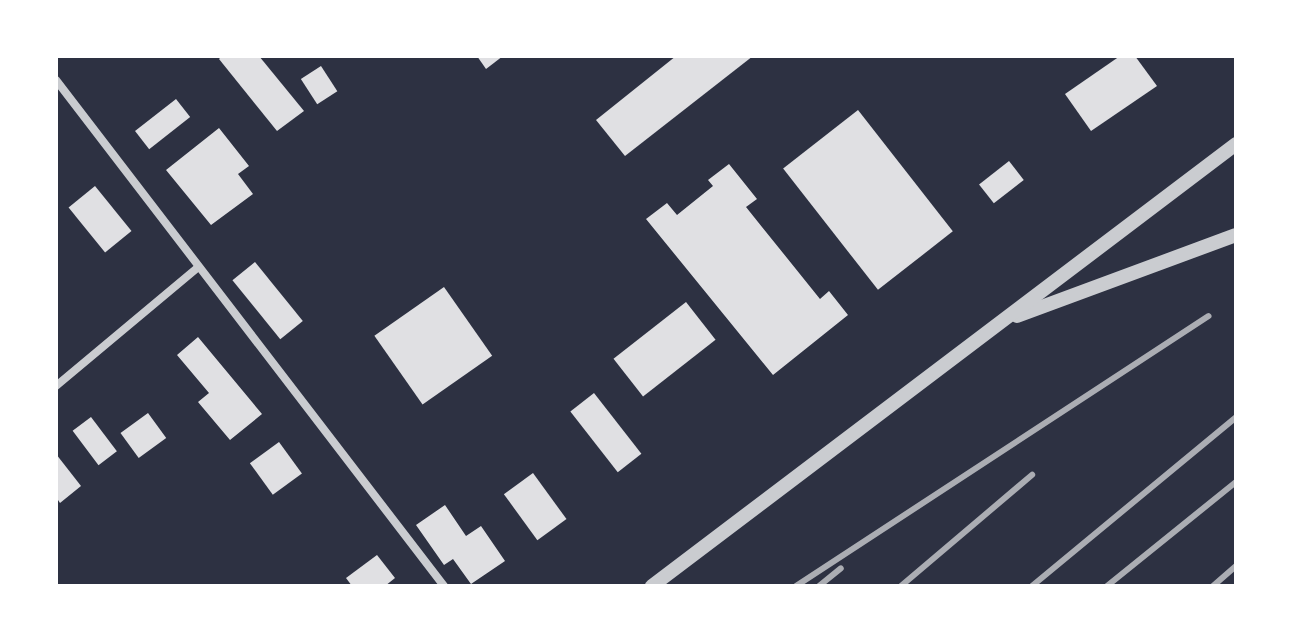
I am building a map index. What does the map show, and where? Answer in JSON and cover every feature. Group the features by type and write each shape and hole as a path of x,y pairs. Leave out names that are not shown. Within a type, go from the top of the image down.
{"street":[{"path":"56,80 197,268 444,586"},
{"path":"652,586 1236,144"},
{"path":"1002,322 1236,235"},
{"path":"56,386 197,268"}],"building":[{"path":"222,56 259,56 304,111 277,131 219,59"},
{"path":"477,56 503,56 486,69"},
{"path":"676,56 753,56 625,156 596,120"},
{"path":"1120,56 1135,56 1157,86 1091,131 1065,94"},
{"path":"321,66 337,91 317,104 301,79"},
{"path":"176,99 190,117 149,149 135,131"},
{"path":"858,110 953,231 878,290 783,168"},
{"path":"219,128 249,166 238,174 253,194 211,225 166,170"},
{"path":"1009,161 1024,180 994,203 979,184"},
{"path":"729,164 757,199 746,207 820,299 829,291 848,315 773,375 646,219 667,203 677,215 713,186 708,180"},
{"path":"95,186 132,231 105,252 69,207"},
{"path":"255,262 303,321 280,339 232,280"},
{"path":"444,287 492,356 423,405 374,336"},
{"path":"686,302 716,340 643,396 614,359"},
{"path":"198,337 262,414 230,440 198,402 209,393 177,355"},
{"path":"594,393 641,454 618,472 570,411"},
{"path":"148,413 166,438 139,458 120,433"},
{"path":"91,417 117,451 99,465 73,431"},
{"path":"279,442 302,474 273,495 250,463"},
{"path":"56,454 81,486 60,503 56,497"},
{"path":"533,473 567,519 537,540 504,494"},
{"path":"445,505 466,536 481,526 505,561 471,584 453,559 444,565 416,525"},
{"path":"377,555 395,578 385,586 352,586 346,578"}],"railway":[{"path":"796,586 1209,316"},
{"path":"1032,586 1236,417"},
{"path":"901,586 1032,475"},
{"path":"1107,586 1236,482"},
{"path":"1213,586 1236,566"},
{"path":"819,586 841,568"}]}
